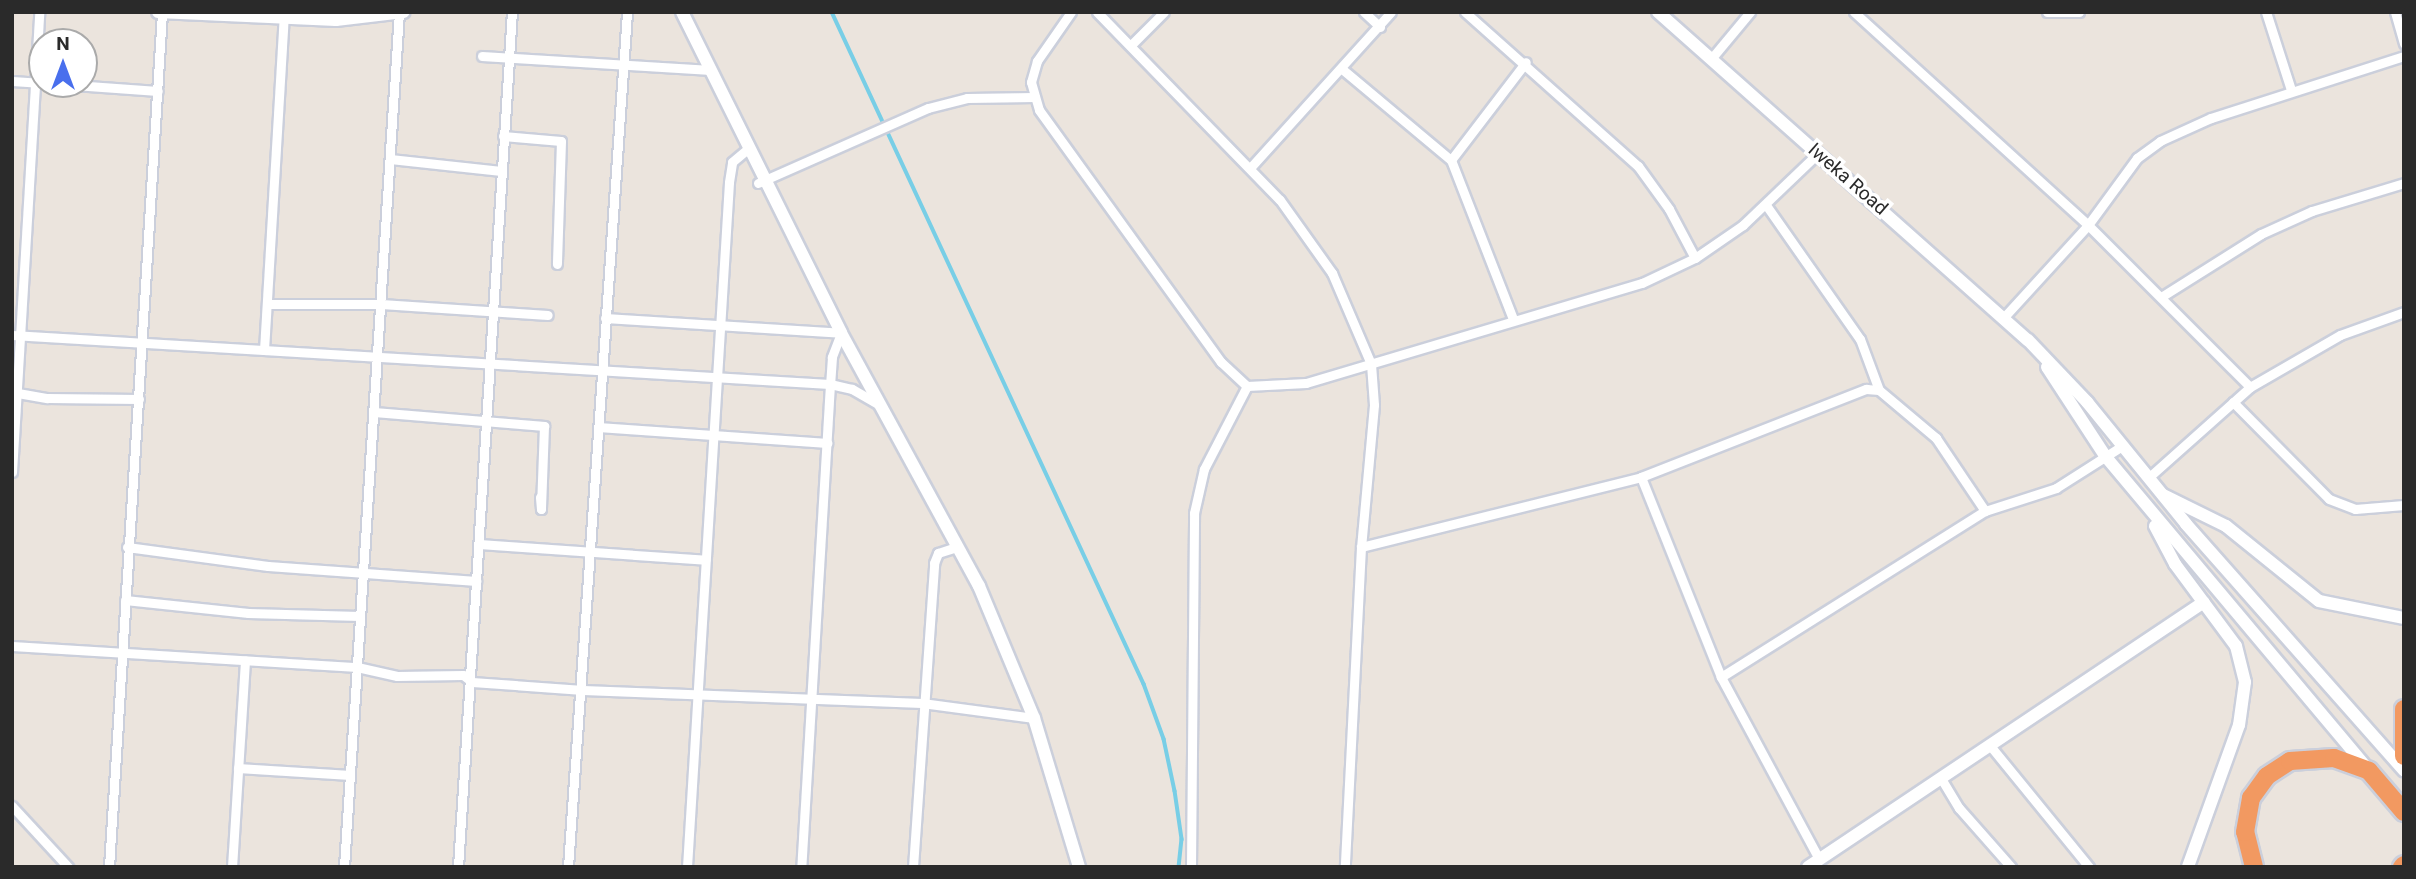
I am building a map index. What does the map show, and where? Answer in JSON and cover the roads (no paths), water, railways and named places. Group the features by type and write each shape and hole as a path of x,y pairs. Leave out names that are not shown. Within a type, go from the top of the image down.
{"highway":[{"path":"2404,709 2404,756"},
{"path":"2253,867 2246,847 2246,816 2250,798 2277,767 2304,757 2320,757 2369,771 2404,811"}],"main road":[{"path":"161,12 284,16 400,13"},
{"path":"682,12 750,147 762,180 841,334 979,586 1034,718 1079,867"},
{"name":"Iweka Road","path":"1658,12 2005,316 2036,349"},
{"path":"2036,349 2404,770"},
{"path":"2036,349 2106,457 2369,771"},
{"path":"2162,494 2226,526 2319,601 2404,618"},
{"path":"2148,510 2167,552 2236,646 2245,682 2239,725 2188,867"},
{"path":"1808,867 1992,748 2204,602"}],"street":[{"path":"109,867 161,12"},
{"path":"458,867 472,682 512,12"},
{"path":"568,867 583,690 605,318 627,12"},
{"path":"1071,12 1037,61 1031,82 1039,110 1221,362 1247,386 1306,383 1513,319 1642,283 1695,258 1766,205 1818,153"},
{"path":"1097,12 1132,44 1280,200 1332,273 1371,364 1374,405 1362,547 1345,867"},
{"path":"1132,44 1164,12"},
{"path":"1364,12 1381,27"},
{"path":"1250,168 1381,27 1391,12"},
{"path":"1465,12 1526,62 1638,166 1669,209 1695,258"},
{"path":"1711,59 1750,12"},
{"path":"1854,12 2088,225 2250,387"},
{"path":"2048,12 2079,12"},
{"path":"2266,12 2291,90"},
{"path":"2395,12 2404,44"},
{"path":"344,867 356,667 366,573 400,13"},
{"path":"264,350 284,16"},
{"path":"482,56 622,67 711,70"},
{"path":"2005,316 2088,225 2137,158 2154,145 2211,118 2291,90 2404,56"},
{"path":"1451,160 1526,62"},
{"path":"1342,69 1451,160 1513,319"},
{"path":"98,87 158,91"},
{"path":"762,180 895,121 967,98 1035,97"},
{"path":"12,472 16,335 37,98"},
{"path":"503,136 561,141 557,264"},
{"path":"687,867 732,162 750,147"},
{"path":"390,159 501,171"},
{"path":"2161,297 2261,234 2312,211 2404,183"},
{"path":"1766,205 1860,339 1879,390 1936,438 1985,510"},
{"path":"267,304 381,304 548,315"},
{"path":"2148,478 2250,387 2340,335 2404,312"},
{"path":"605,318 841,334 832,357 801,867"},
{"path":"16,335 602,373 830,384 852,389 882,406"},
{"path":"1191,867 1194,513 1204,470 1247,386"},
{"path":"1362,547 1641,477 1866,389 1879,390"},
{"path":"15,392 47,398 139,399"},
{"path":"2233,402 2329,499 2355,509 2404,505"},
{"path":"374,412 544,426 546,464 541,509 540,497"},
{"path":"598,427 827,443"},
{"path":"1721,677 1985,510 2056,488 2122,446"},
{"path":"1641,477 1721,677 1819,859"},
{"path":"479,544 705,560"},
{"path":"127,547 268,566 476,582"},
{"path":"913,867 922,703 934,563 938,553 956,547"},
{"path":"125,600 248,613 360,615"},
{"path":"12,646 356,667 397,676 463,675 472,682 583,690 922,703 1034,718"},
{"path":"232,867 246,660"},
{"path":"1992,748 2089,867"},
{"path":"238,768 350,775"},
{"path":"1942,780 1959,808 2011,867"},
{"path":"12,806 68,867"}],"waterway":[{"path":"832,12 1144,684 1164,739 1175,791 1182,839 1179,867"}]}
